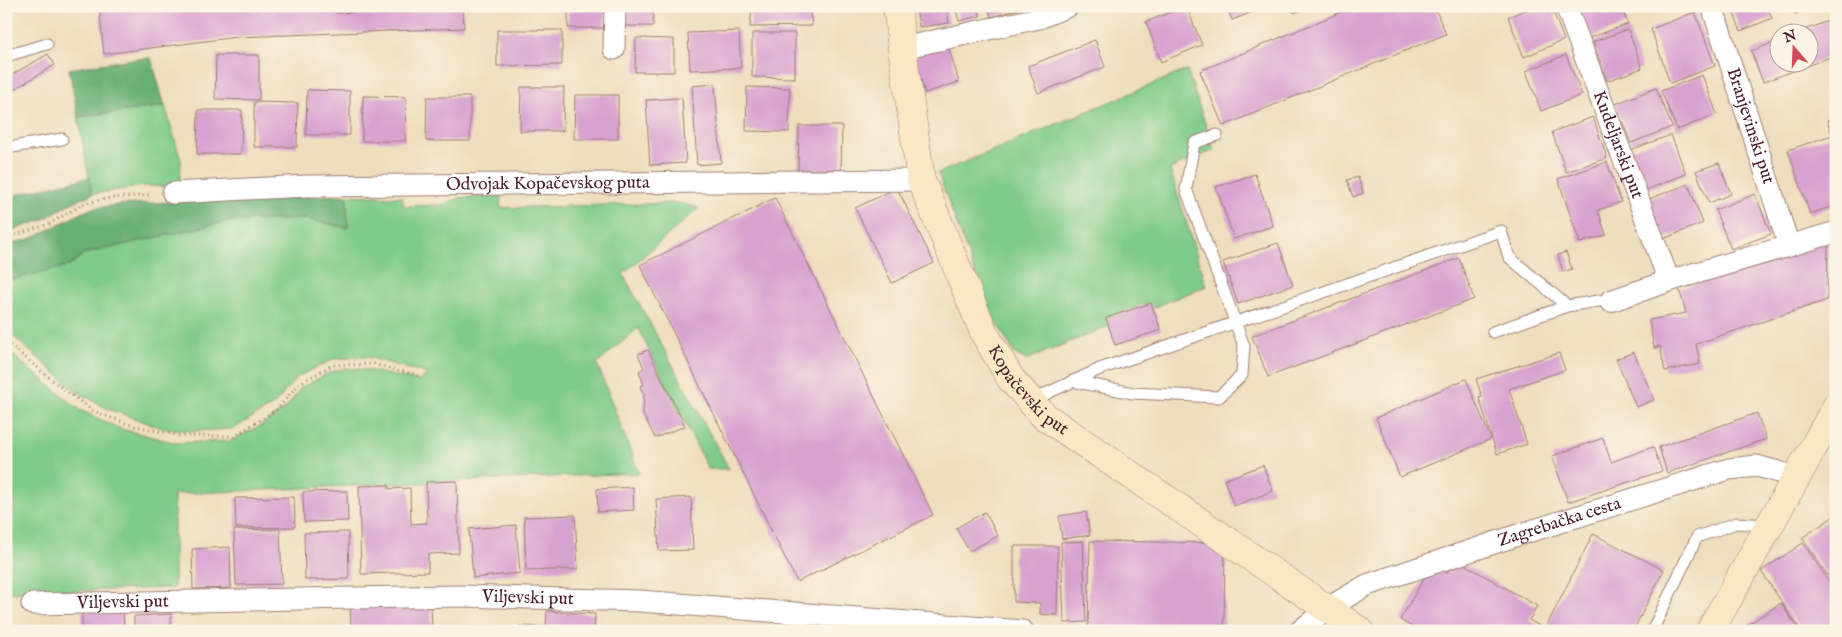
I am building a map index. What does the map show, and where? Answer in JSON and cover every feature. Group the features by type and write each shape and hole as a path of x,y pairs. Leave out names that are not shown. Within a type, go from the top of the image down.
{"street":[{"path":"614,49 615,6"},
{"name":"Kopačevski put","path":"897,6 921,180 984,333 1011,379 1044,416 1360,631"},
{"path":"902,48 1039,18 1068,6"},
{"name":"Kudeljarski put","path":"1566,6 1669,281"},
{"name":"Branjevinski put","path":"1712,6 1789,246"},
{"name":"Odvojak Kopačevskog puta","path":"174,193 307,186 921,180"},
{"path":"1610,301 1669,281 1836,232"},
{"path":"1710,631 1836,407"},
{"name":"Zagrebačka cesta","path":"1328,608 1368,585 1515,536 1729,469 1757,466 1796,477"},
{"name":"Viljevski put","path":"32,604 468,596 640,601 1023,631"},
{"path":"1300,631 1328,608"}],"lane":[{"path":"6,56 47,44"},
{"path":"1072,381 1133,393 1218,397 1242,374 1244,346 1186,190 1194,144 1217,135"},
{"path":"6,148 62,139"},
{"path":"1030,401 1100,369 1501,232 1509,257 1567,306"},
{"path":"1493,332 1567,306 1598,300 1610,301"},
{"path":"1652,631 1697,537 1736,523 1769,525"}],"path":[{"path":"6,238 50,224 83,204 110,198 174,193"},
{"path":"6,342 57,384 93,410 131,425 181,436 234,436 278,409 297,385 332,365 374,364 420,376"},
{"path":"6,489 6,504"}],"green space":[{"path":"151,58 165,106 78,117 69,69"},
{"path":"1187,70 1214,150 1170,169 1206,286 1026,360 1015,354 988,308 938,173"},
{"path":"165,106 181,160 180,182 172,182 170,187 144,186 92,194 78,117"},
{"path":"90,177 92,194 69,204 43,220 6,232 6,197"},
{"path":"347,195 402,197 404,206 441,205 459,198 501,196 500,208 679,203 699,208 623,274 729,469 708,469 638,328 597,364 639,473 174,494 174,588 6,593 6,528 11,522 14,495 6,462 6,350 80,410 121,429 177,443 230,441 262,425 285,409 301,388 330,372 346,368 366,370 419,381 428,374 367,357 334,359 297,377 275,404 233,429 193,431 162,428 108,409 76,391 6,330 6,281 71,265 83,254 228,221 307,219 347,228"},
{"path":"347,195 348,228 307,219 228,221 83,254 71,265 6,281 6,245 30,239 90,209 117,205"}],"building":[{"path":"99,6 336,6 336,13 463,7 464,28 237,37 104,54"},
{"path":"568,6 605,6 605,28 568,28"},
{"path":"623,6 653,6 653,26 622,26"},
{"path":"752,6 809,6 812,26 750,27"},
{"path":"916,6 946,6 949,23 919,27"},
{"path":"955,6 978,6 980,16 959,21"},
{"path":"988,6 1021,6 1022,8 991,17"},
{"path":"1186,6 1202,45 1161,62 1146,22"},
{"path":"1191,6 1206,6 1193,11"},
{"path":"1227,6 1260,6 1261,9 1232,20"},
{"path":"1291,6 1311,6 1294,13"},
{"path":"1356,6 1434,6 1446,34 1223,126 1200,71"},
{"path":"1535,6 1551,6 1564,40 1524,57 1508,17"},
{"path":"1577,6 1621,6 1628,24 1589,38"},
{"path":"1731,6 1767,6 1772,18 1741,31"},
{"path":"1792,6 1815,6 1795,14"},
{"path":"1695,12 1715,66 1670,83 1651,29"},
{"path":"1833,19 1836,26 1836,55 1820,61 1820,24"},
{"path":"1628,29 1642,68 1607,81 1593,42"},
{"path":"497,30 562,30 562,65 497,66"},
{"path":"739,31 741,68 690,70 688,33"},
{"path":"752,33 795,33 795,78 752,77"},
{"path":"636,38 674,39 674,72 635,72"},
{"path":"1095,40 1105,67 1038,93 1028,66"},
{"path":"1770,44 1770,72 1790,72 1763,82 1751,51"},
{"path":"948,45 959,82 925,93 914,56"},
{"path":"48,54 55,65 6,94 6,78"},
{"path":"216,55 259,55 259,100 215,99"},
{"path":"1566,55 1582,95 1541,111 1526,71"},
{"path":"1702,75 1717,114 1677,130 1661,91"},
{"path":"715,84 721,163 697,165 692,86"},
{"path":"521,87 564,87 563,131 520,131"},
{"path":"747,87 790,88 789,132 746,131"},
{"path":"1656,88 1672,127 1631,143 1615,104"},
{"path":"307,90 350,91 350,135 306,135"},
{"path":"575,95 618,95 618,139 574,139"},
{"path":"363,96 406,97 405,141 362,141"},
{"path":"427,97 470,97 470,141 426,141"},
{"path":"682,98 686,163 650,165 646,100"},
{"path":"254,102 298,103 297,147 254,147"},
{"path":"198,110 242,110 241,154 197,154"},
{"path":"1593,117 1607,158 1566,172 1552,132"},
{"path":"1836,118 1836,144 1835,144 1827,120"},
{"path":"799,126 842,126 841,170 798,170"},
{"path":"1671,135 1686,174 1646,190 1630,150"},
{"path":"1832,135 1836,148 1836,205 1810,214 1788,150"},
{"path":"1607,162 1621,202 1598,210 1606,235 1580,243 1558,179"},
{"path":"1719,163 1731,194 1709,203 1696,171"},
{"path":"1255,174 1273,226 1234,239 1216,187"},
{"path":"1358,177 1363,193 1353,197 1347,180"},
{"path":"1688,184 1703,223 1663,239 1647,200"},
{"path":"897,188 934,263 892,283 855,208"},
{"path":"1755,194 1771,234 1731,249 1715,210"},
{"path":"775,198 933,515 797,582 640,265"},
{"path":"1828,241 1827,300 1696,344 1700,364 1665,371 1660,346 1654,348 1649,320 1686,313 1679,289"},
{"path":"1278,243 1293,285 1238,304 1223,262"},
{"path":"1566,252 1572,269 1563,272 1558,255"},
{"path":"1459,258 1474,299 1268,377 1252,336"},
{"path":"1151,303 1161,330 1115,345 1106,318"},
{"path":"648,350 685,426 655,438 643,414 644,394 640,386 644,385 639,371 644,368 638,354"},
{"path":"1634,352 1654,400 1636,407 1616,359"},
{"path":"1559,353 1565,370 1509,389 1527,444 1497,454 1479,398 1482,397 1476,379"},
{"path":"1466,379 1491,439 1400,477 1376,418"},
{"path":"1757,413 1766,439 1667,473 1659,447"},
{"path":"1603,438 1611,462 1653,447 1662,471 1568,502 1552,456"},
{"path":"1263,465 1273,491 1234,506 1224,480"},
{"path":"457,481 459,553 428,554 428,572 361,574 359,486 389,485 389,489 410,488 411,524 427,523 426,482"},
{"path":"633,487 634,510 598,512 597,489"},
{"path":"347,491 348,521 304,522 303,492"},
{"path":"294,497 295,527 236,528 235,498"},
{"path":"691,497 693,550 659,551 656,499"},
{"path":"985,512 998,536 969,551 956,528"},
{"path":"1086,512 1090,535 1062,539 1059,516"},
{"path":"575,515 578,569 526,571 524,517"},
{"path":"1836,515 1836,588 1802,538"},
{"path":"516,525 520,573 473,578 469,529"},
{"path":"280,529 282,584 236,585 234,530"},
{"path":"348,532 349,579 305,580 304,533"},
{"path":"1593,534 1664,570 1633,631 1419,631 1400,620 1432,564 1447,573 1455,559 1537,606 1529,620 1545,629"},
{"path":"1083,541 1086,622 1064,623 1061,542"},
{"path":"1090,541 1225,543 1224,630 1088,629"},
{"path":"1803,543 1836,592 1836,631 1801,631 1761,571"},
{"path":"1014,546 1058,546 1057,615 1040,614 1040,603 1014,602"},
{"path":"230,547 231,588 193,589 192,549"},
{"path":"431,602 432,631 351,631 350,605"},
{"path":"1781,603 1799,631 1742,631 1741,629"},
{"path":"123,609 124,631 82,631 82,611"},
{"path":"547,611 595,614 594,631 519,631 519,626 546,627"},
{"path":"171,614 171,631 134,631 134,616"}]}
